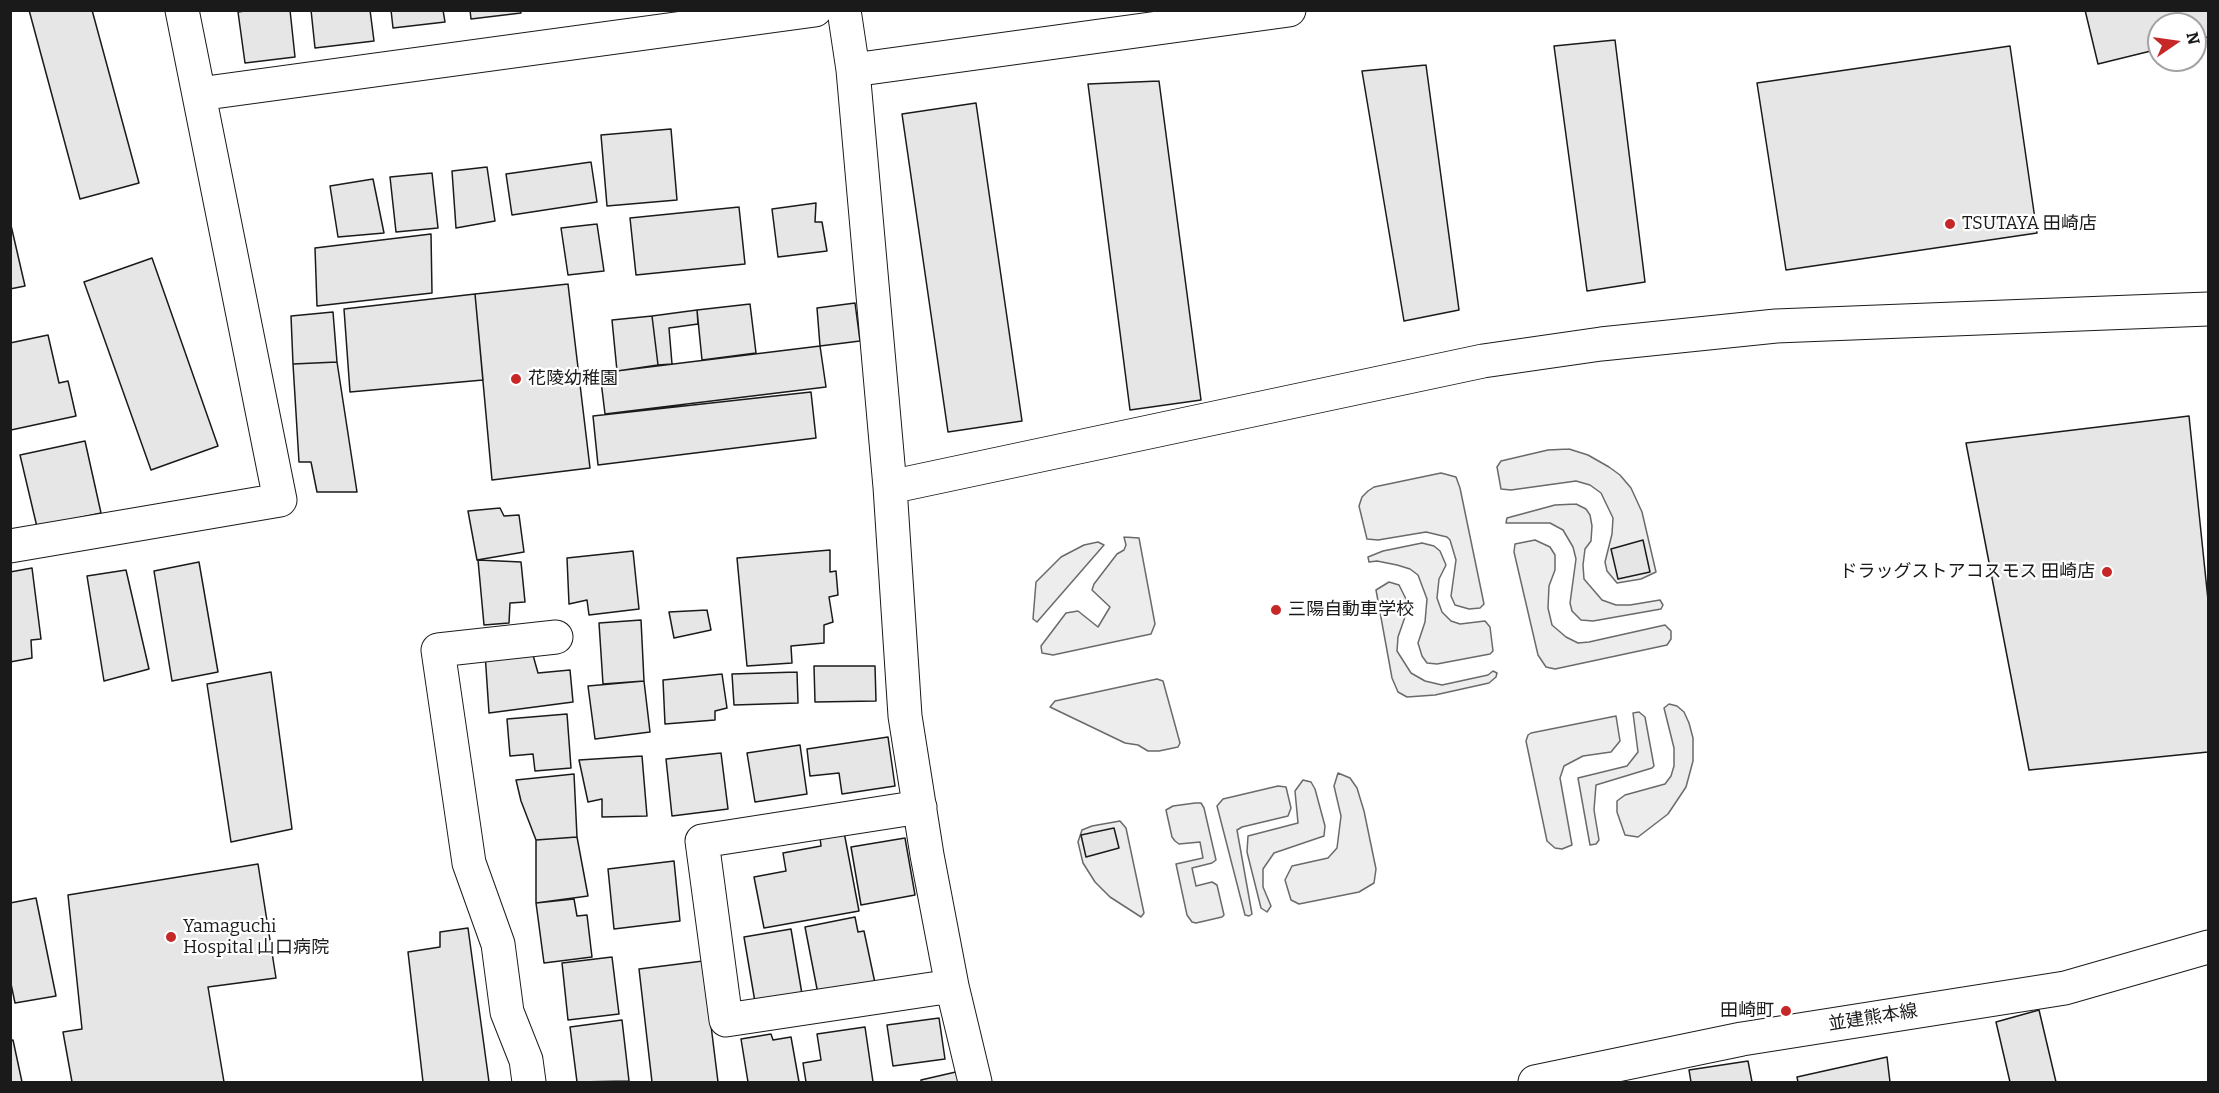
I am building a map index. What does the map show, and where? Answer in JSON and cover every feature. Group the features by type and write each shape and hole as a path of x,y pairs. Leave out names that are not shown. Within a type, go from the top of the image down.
{"street":[{"path":"10,546 280,500 182,10"},
{"path":"199,94 815,10"},
{"path":"844,10 853,70 890,487 905,716 952,986 975,1083"},
{"path":"853,70 1289,10"},
{"path":"890,487 1483,361 1601,344 1776,326 2208,309"},
{"path":"529,1083 526,1060 507,1012 498,944 470,863 438,650 556,637"},
{"path":"920,807 702,841 726,1020 952,986"},
{"name":"並建熊本線","path":"1535,1083 1742,1039 2065,988 2208,947"}],"shaded area":[{"path":"1569,449 1588,455 1609,467 1620,475 1631,488 1642,512 1656,572 1641,579 1617,583 1607,571 1605,562 1612,534 1613,518 1601,493 1590,485 1576,481 1511,490 1501,489 1497,467 1501,461 1548,450"},
{"path":"1441,473 1456,477 1460,488 1484,604 1480,608 1469,609 1455,605 1451,596 1456,560 1447,537 1426,532 1378,540 1367,539 1359,506 1362,497 1368,491 1374,487"},
{"path":"1576,504 1586,509 1592,526 1591,541 1585,549 1584,579 1602,600 1616,605 1630,605 1660,600 1663,605 1661,609 1593,621 1581,620 1572,611 1570,603 1576,559 1573,547 1563,530 1550,523 1506,523 1507,518 1555,505"},
{"path":"1124,537 1139,538 1155,624 1151,634 1053,655 1042,653 1041,646 1066,613 1078,611 1098,627 1110,607 1092,590 1117,554 1124,550 1126,545"},
{"path":"1535,540 1550,547 1555,555 1555,570 1549,586 1548,608 1552,625 1566,637 1578,643 1589,642 1665,625 1671,631 1671,639 1667,645 1555,669 1546,667 1538,655 1514,552 1515,544"},
{"path":"1098,542 1104,545 1037,622 1033,619 1036,582 1061,557 1084,545"},
{"path":"1422,543 1434,546 1440,551 1446,565 1439,579 1437,598 1442,612 1451,621 1460,624 1485,621 1490,627 1493,651 1490,654 1437,664 1427,663 1422,656 1418,643 1425,622 1427,599 1418,575 1410,569 1397,565 1377,561 1369,562 1368,557 1383,551"},
{"path":"1389,582 1399,585 1408,603 1398,637 1397,651 1411,673 1425,681 1442,685 1488,675 1493,671 1497,673 1496,677 1489,683 1435,695 1407,697 1398,692 1392,678 1376,590"},
{"path":"1157,679 1163,681 1180,743 1178,747 1148,751 1138,745 1125,743 1050,707 1055,701"},
{"path":"1669,704 1677,706 1684,712 1693,738 1693,761 1686,787 1668,814 1638,837 1625,835 1617,812 1617,801 1625,795 1665,784 1671,776 1674,766 1674,748 1664,708"},
{"path":"1639,712 1645,717 1654,766 1596,785 1594,810 1599,840 1596,844 1590,845 1578,778 1627,766 1638,752 1633,713"},
{"path":"1616,716 1620,741 1611,752 1583,756 1564,766 1560,778 1572,845 1562,849 1555,848 1547,841 1526,741 1528,735"},
{"path":"1338,773 1350,778 1357,788 1376,869 1374,883 1359,892 1299,904 1291,900 1285,880 1292,866 1328,858 1337,848 1341,816 1334,786"},
{"path":"1303,780 1311,782 1315,789 1325,826 1324,836 1274,853 1263,869 1263,887 1271,906 1267,912 1261,908 1247,852 1248,836 1298,823 1295,791"},
{"path":"1278,786 1286,787 1291,808 1288,816 1237,830 1252,914 1249,916 1245,915 1217,806 1223,799"},
{"path":"1201,803 1204,808 1216,860 1192,868 1196,886 1212,882 1217,885 1224,915 1196,923 1192,922 1187,915 1176,864 1203,858 1200,842 1179,844 1175,841 1166,810 1173,806"},
{"path":"1120,821 1126,828 1144,913 1141,917 1110,897 1095,882 1083,863 1078,842 1082,830"}],"building":[{"path":"29,10 92,10 139,183 80,199"},
{"path":"290,10 295,57 245,63 238,12"},
{"path":"311,10 370,10 374,41 315,48"},
{"path":"391,10 443,10 445,22 393,28"},
{"path":"470,10 520,10 521,13 471,19"},
{"path":"2085,10 2208,10 2207,37 2207,12 2147,12 2147,52 2098,64"},
{"path":"1615,40 1645,282 1587,291 1554,46"},
{"path":"2010,46 2037,233 1786,270 1757,83"},
{"path":"1426,65 1459,310 1404,321 1362,71"},
{"path":"1159,81 1201,400 1130,410 1088,84"},
{"path":"976,103 1022,421 948,432 902,114"},
{"path":"671,129 677,200 607,206 601,135"},
{"path":"591,162 597,202 512,215 506,174"},
{"path":"487,167 495,221 456,228 452,171"},
{"path":"432,173 438,228 396,232 390,177"},
{"path":"373,179 384,233 338,237 330,186"},
{"path":"816,203 815,222 822,222 827,251 778,257 772,209"},
{"path":"739,207 745,264 636,275 630,218"},
{"path":"10,221 25,286 10,289"},
{"path":"597,224 604,271 568,275 561,228"},
{"path":"431,234 432,293 317,306 315,248"},
{"path":"152,258 218,446 151,470 84,282"},
{"name":"花陵幼稚園","path":"568,284 590,468 492,480 475,294"},
{"path":"475,294 483,380 350,392 344,309"},
{"path":"855,303 860,341 820,346 817,308"},
{"path":"750,304 756,353 702,360 697,310"},
{"path":"697,310 698,324 669,328 672,364 658,365 652,316"},
{"path":"333,312 337,362 293,364 291,316"},
{"path":"652,316 658,365 617,371 612,320"},
{"path":"48,335 59,383 68,381 76,416 11,430 10,343"},
{"path":"820,346 826,387 605,414 600,373"},
{"path":"337,362 357,492 317,492 311,462 299,462 293,364"},
{"path":"811,392 816,438 598,465 593,416"},
{"path":"2189,416 2208,600 2208,752 2029,770 1966,443"},
{"path":"85,441 101,513 37,527 20,455"},
{"path":"500,508 504,516 519,515 524,552 477,560 468,511"},
{"path":"1643,540 1650,572 1618,579 1611,549"},
{"path":"830,550 830,572 836,571 838,595 829,597 833,622 824,625 824,643 791,646 792,663 747,666 737,558"},
{"path":"633,551 639,609 589,615 587,600 569,604 567,558"},
{"path":"478,560 521,562 525,602 510,603 509,623 484,625"},
{"path":"199,562 218,672 172,681 154,571"},
{"path":"32,568 41,639 31,640 32,658 10,662 10,572"},
{"path":"126,570 149,669 104,681 87,576"},
{"path":"707,610 711,630 674,638 669,612"},
{"path":"641,620 644,681 603,684 599,623"},
{"path":"531,648 538,673 570,670 573,702 489,713 485,653"},
{"path":"814,666 875,666 876,701 815,702"},
{"path":"271,672 292,829 231,842 207,684"},
{"path":"797,672 798,703 734,705 732,674"},
{"path":"722,674 727,708 715,711 715,720 665,724 663,680"},
{"path":"644,681 650,732 595,739 588,686"},
{"path":"567,714 571,768 535,771 533,754 510,756 507,719"},
{"path":"888,737 895,786 842,794 839,773 810,776 807,749"},
{"path":"800,745 807,794 755,802 747,753"},
{"path":"721,753 728,809 672,816 666,759"},
{"path":"642,756 647,816 602,817 602,799 588,802 579,760"},
{"path":"574,774 577,837 536,840 521,801 516,780"},
{"path":"1114,828 1119,848 1086,857 1081,835"},
{"path":"844,832 859,911 764,928 754,877 786,871 783,853 821,846 820,837"},
{"path":"577,837 588,896 536,903 536,840"},
{"path":"905,838 915,895 861,905 851,847"},
{"path":"674,861 680,921 614,929 608,869"},
{"name":"Yamaguchi Hospital 山口病院","path":"258,864 276,978 208,987 224,1082 72,1082 63,1032 82,1029 68,895"},
{"path":"36,898 56,996 15,1003 10,979 10,903"},
{"path":"574,899 577,916 587,915 592,957 544,963 536,903"},
{"path":"855,917 858,932 864,931 875,983 818,994 805,927"},
{"path":"468,928 489,1082 423,1082 408,952 440,947 440,932"},
{"path":"791,929 802,994 755,1002 744,937"},
{"path":"612,957 619,1014 568,1020 562,963"},
{"path":"703,961 718,1082 652,1082 639,969"},
{"path":"2039,1010 2056,1082 2010,1082 1996,1022"},
{"path":"939,1018 945,1059 893,1066 887,1025"},
{"path":"622,1020 629,1081 577,1082 570,1027"},
{"path":"865,1027 873,1082 806,1082 803,1063 821,1060 817,1034"},
{"path":"771,1034 773,1040 791,1037 799,1082 748,1082 741,1039"},
{"path":"13,1040 22,1082 10,1082 10,1041"},
{"path":"1887,1057 1890,1082 1798,1082 1797,1077"},
{"path":"1748,1061 1752,1082 1691,1082 1689,1070"},
{"path":"960,1071 962,1082 921,1082 921,1080"}],"place":[{"name":"TSUTAYA 田崎店","path":"1950,224"},
{"name":"花陵幼稚園","path":"516,379"},
{"name":"ドラッグストアコスモス 田崎店","path":"2107,572"},
{"name":"三陽自動車学校","path":"1276,610"},
{"name":"Yamaguchi Hospital 山口病院","path":"171,937"},
{"name":"田崎町","path":"1786,1011"}]}
